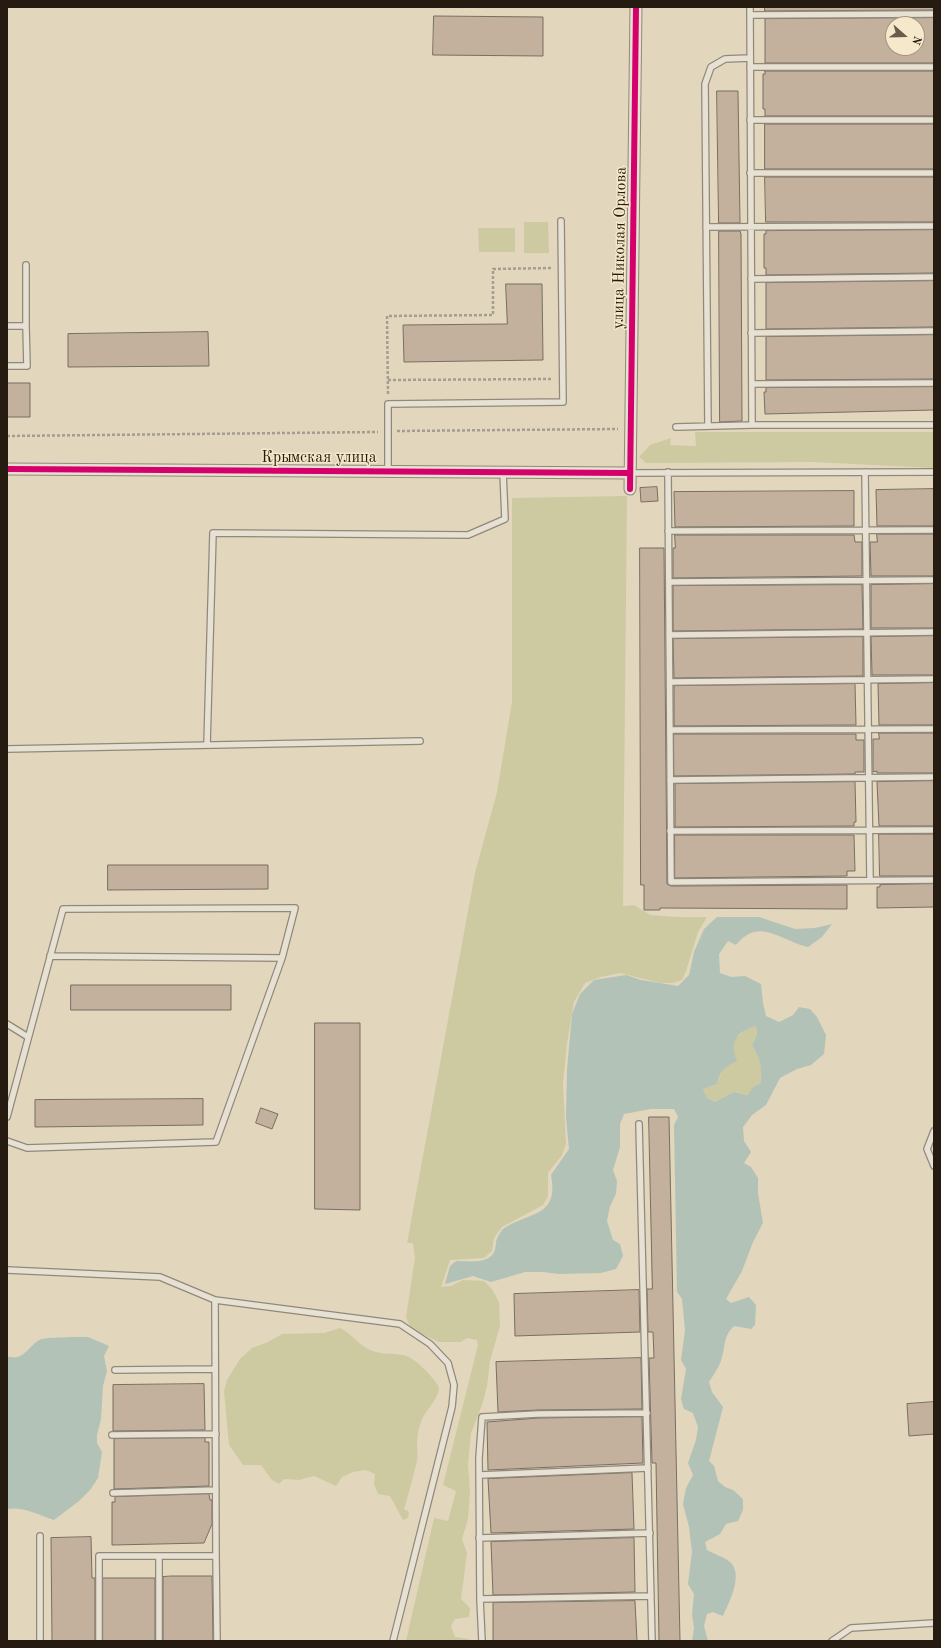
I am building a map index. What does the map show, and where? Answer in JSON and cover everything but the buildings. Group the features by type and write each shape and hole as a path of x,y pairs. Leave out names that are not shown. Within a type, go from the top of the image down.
{"street":[{"name":"улица Николая Орлова","path":"630,489 636,7"},
{"name":"Крымская улица","path":"7,469 630,473"}],"lane":[{"path":"750,7 752,425"},
{"path":"750,15 934,14"},
{"path":"708,426 705,84 712,67 725,59 750,58"},
{"path":"750,67 934,66"},
{"path":"750,120 934,120"},
{"path":"750,173 934,173"},
{"path":"388,471 388,404 563,402 561,221"},
{"path":"706,227 934,226"},
{"path":"7,366 27,366 26,265"},
{"path":"751,279 934,277"},
{"path":"7,326 26,326"},
{"path":"751,333 934,331"},
{"path":"752,384 934,383"},
{"path":"676,427 752,425 934,425"},
{"path":"207,745 213,533 468,535 505,519 503,472"},
{"path":"668,472 671,882 934,880"},
{"path":"865,472 870,880"},
{"path":"630,473 934,472"},
{"path":"668,531 934,530"},
{"path":"669,582 934,580"},
{"path":"669,635 934,632"},
{"path":"670,682 934,680"},
{"path":"670,730 934,729"},
{"path":"7,748 420,741"},
{"path":"670,780 934,777"},
{"path":"670,830 934,830"},
{"path":"7,1118 63,909 295,908 282,958 216,1142 27,1148 7,1142"},
{"path":"50,956 282,958"},
{"path":"7,1024 28,1037"},
{"path":"639,1124 652,1641"},
{"path":"934,1131 927,1149 934,1166"},
{"path":"7,1270 160,1277 215,1300 400,1324 430,1344 448,1363 454,1385 452,1408 393,1641"},
{"path":"215,1300 217,1641"},
{"path":"115,1370 215,1369"},
{"path":"482,1641 479,1538 479,1458 482,1416 647,1413"},
{"path":"112,1436 216,1434"},
{"path":"480,1475 648,1468"},
{"path":"113,1493 216,1490"},
{"path":"479,1538 650,1533"},
{"path":"40,1536 40,1641"},
{"path":"99,1641 99,1556 216,1556"},
{"path":"159,1557 159,1641"},
{"path":"480,1599 651,1596"},
{"path":"832,1641 851,1628 934,1623"}],"path":[{"path":"388,404 387,316 493,315 493,269 562,268"},
{"path":"388,380 563,378"},
{"path":"7,436 630,429"}],"shaded area":[{"path":"524,222 548,222 549,253 524,253"},
{"path":"478,228 515,228 515,252 479,252"},
{"path":"695,432 934,432 934,468 813,462 646,463 639,457 650,445 671,438 670,445 696,446"},
{"path":"627,496 623,906 634,905 650,915 707,917 698,932 682,980 672,983 660,983 620,973 601,977 585,983 574,1002 567,1043 563,1083 566,1144 562,1155 548,1173 548,1196 543,1205 502,1227 494,1238 492,1251 484,1258 450,1260 441,1287 451,1286 463,1280 484,1281 492,1289 499,1302 500,1326 490,1361 487,1386 483,1402 471,1433 468,1464 470,1492 468,1519 462,1539 467,1553 461,1599 470,1608 469,1617 455,1619 451,1626 455,1637 469,1639 469,1641 406,1641 434,1518 448,1521 456,1491 443,1485 478,1345 477,1340 467,1338 461,1342 439,1342 411,1329 406,1317 415,1258 413,1243 407,1243 475,873 497,792 512,702 512,498"},
{"path":"717,917 759,917 795,929 815,928 832,924 822,937 808,947 762,931 753,932 736,945 728,941 719,954 720,973 731,977 745,976 761,984 766,1016 779,1022 793,1015 799,1007 810,1009 817,1017 826,1035 824,1054 811,1065 797,1069 780,1078 766,1105 752,1115 743,1127 744,1141 751,1152 744,1163 751,1167 758,1178 758,1193 763,1223 753,1242 742,1271 726,1299 731,1303 749,1297 756,1305 755,1325 751,1329 734,1326 730,1330 726,1337 720,1364 709,1382 712,1392 723,1407 709,1461 714,1466 718,1481 725,1487 733,1490 743,1499 743,1510 738,1521 726,1524 720,1534 705,1542 707,1550 730,1562 734,1567 736,1581 732,1596 723,1616 713,1612 707,1614 704,1626 708,1641 692,1641 694,1628 692,1615 694,1594 688,1584 692,1552 689,1527 683,1504 686,1488 693,1475 688,1463 696,1440 698,1427 693,1413 684,1409 681,1399 686,1369 681,1360 685,1330 682,1299 677,1292 674,1125 678,1117 674,1109 651,1109 624,1114 620,1124 620,1147 613,1170 617,1181 616,1194 610,1206 607,1221 613,1240 620,1244 623,1256 616,1269 601,1273 559,1274 525,1272 491,1282 473,1276 445,1284 450,1266 456,1261 481,1261 490,1257 494,1253 497,1239 503,1229 540,1211 551,1199 551,1175 569,1149 566,1118 567,1070 572,1014 580,994 594,980 626,975 641,980 678,986 689,975 694,952 704,929","holes":["756,1026 757,1034 752,1045 760,1063 761,1083 753,1087 748,1095 734,1092 715,1102 707,1098 703,1089 717,1084 724,1070 729,1065 737,1061 734,1048 736,1038 744,1031"]},
{"path":"756,1026 757,1034 752,1045 760,1063 761,1083 753,1087 749,1095 734,1092 715,1102 707,1098 703,1089 717,1084 733,1051 735,1039 746,1029"},
{"path":"340,1328 362,1345 374,1352 403,1355 413,1359 433,1378 439,1387 436,1397 425,1413 419,1428 417,1440 417,1461 404,1509 409,1512 408,1518 403,1520 390,1496 378,1494 374,1484 375,1474 366,1470 353,1472 342,1477 336,1486 314,1476 299,1480 284,1479 279,1484 272,1480 261,1465 243,1465 229,1445 224,1391 227,1380 240,1359 252,1348 268,1342 282,1334 324,1333"},
{"path":"88,1337 109,1346 104,1356 107,1371 103,1386 101,1419 97,1435 97,1443 102,1452 98,1478 90,1490 79,1501 54,1520 25,1510 13,1508 7,1509 7,1356 18,1357 42,1339"}],"cycle path":[{"path":"630,489 636,7"},
{"path":"7,469 630,473"}]}
